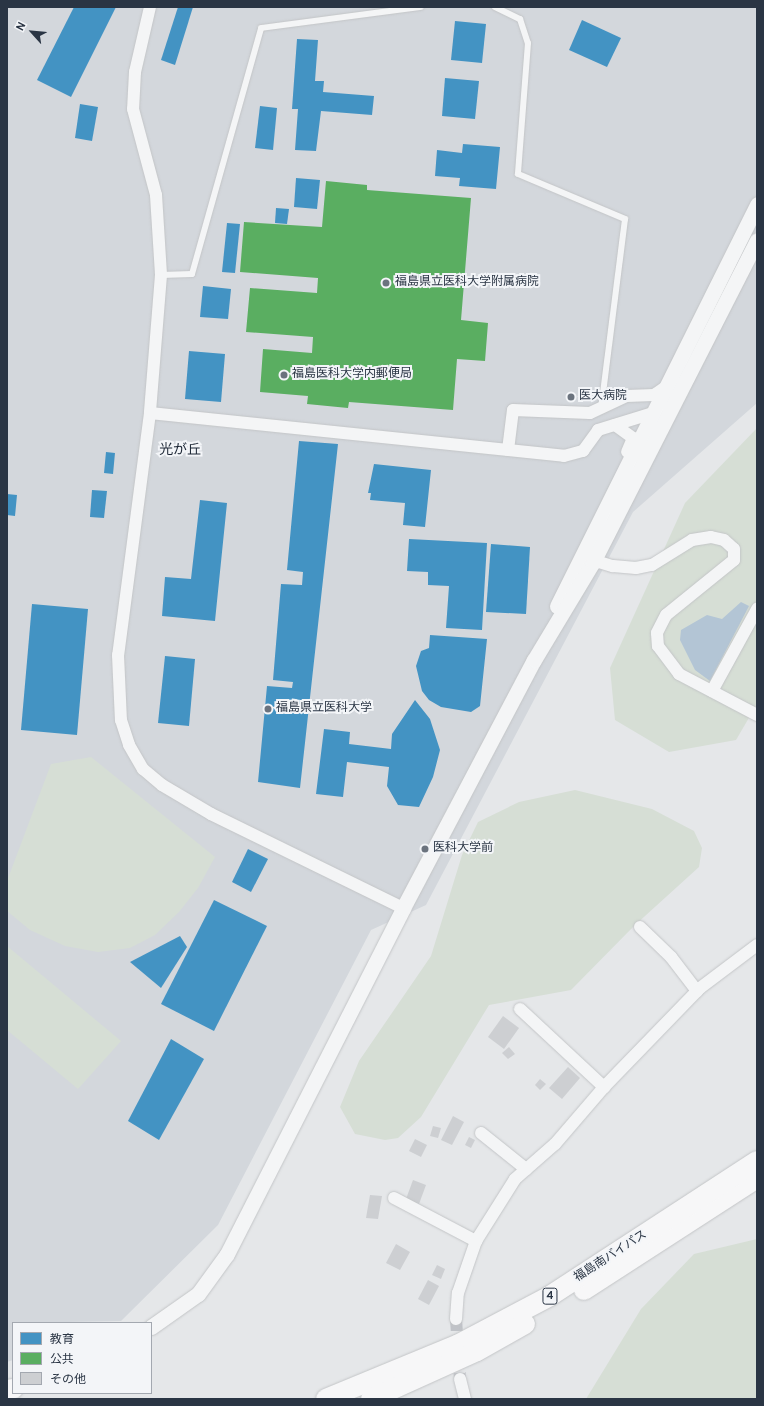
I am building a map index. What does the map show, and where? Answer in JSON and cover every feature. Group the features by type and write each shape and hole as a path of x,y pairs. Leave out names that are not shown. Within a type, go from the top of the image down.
{"highway":[{"name":"福島南バイパス","path":"326,1399 457,1345 550,1296 757,1161"},
{"name":"福島南バイパス","path":"371,1399 477,1351 618,1270 757,1178"}],"street":[{"path":"150,7 135,72 133,108 156,195 160,275 150,413 118,655 121,720 130,745 142,769 162,785 211,814 403,908"},
{"path":"587,559 614,490 654,412 663,389 757,204"},
{"path":"152,1326 198,1294 227,1254 403,908 587,559 659,434 757,240"},
{"path":"150,413 564,456 584,451 598,430 654,412 669,402 696,353 701,350"},
{"path":"508,450 513,410 590,413 628,396 654,395 663,389"},
{"path":"625,398 648,403 654,412 659,434"},
{"path":"614,425 633,438 614,481 614,490"},
{"path":"587,559 636,568 652,565 692,540 711,537 724,540 734,549 734,560 666,615 657,633 658,646 679,674 757,715"},
{"path":"712,691 757,609"},
{"path":"640,927 671,957 697,991"},
{"path":"456,1319 458,1293 476,1241 500,1200 515,1179 554,1144 604,1087 697,991 757,945"},
{"path":"520,1009 604,1087"},
{"path":"481,1133 526,1169"},
{"path":"394,1198 476,1241"},
{"path":"460,1379 465,1399"}],"lane":[{"path":"160,275 192,274 261,28 421,7"},
{"path":"495,7 520,19 528,43 518,174 625,219 601,409"}],"shaded area":[{"name":"福島県立医科大学","path":"7,7 757,7 757,403 633,512 426,905 371,930 218,1225 121,1321 12,1322 12,1360 7,1362"},
{"path":"757,428 757,704 736,740 669,752 615,720 610,668 685,503"},
{"path":"91,757 215,857 198,888 179,912 155,935 130,948 98,952 65,946 30,930 7,911 7,881 51,764"},
{"path":"575,790 652,809 694,831 702,848 699,867 634,926 571,990 489,1005 421,1117 398,1138 385,1140 355,1134 340,1107 359,1061 431,956 462,855 478,822 519,802"},
{"path":"7,946 121,1041 78,1089 7,1030"},
{"path":"757,1239 757,1399 586,1399 641,1309 694,1254"}],"water":[{"path":"741,602 749,606 710,681 695,670 680,640 681,630 707,615 722,619"}],"building: 教育":[{"path":"74,7 116,7 71,97 37,80"},
{"path":"178,7 193,7 175,65 161,60"},
{"path":"582,20 621,38 607,67 569,50"},
{"path":"455,21 486,24 482,63 451,60"},
{"path":"297,39 318,40 315,81 324,81 323,92 374,96 372,115 321,111 316,151 295,150 298,109 292,109"},
{"path":"445,78 479,81 475,119 442,116"},
{"path":"80,104 98,107 92,141 75,138"},
{"path":"260,106 277,108 273,150 255,148"},
{"path":"463,144 500,147 496,189 459,186 460,178 435,176 437,150 462,153"},
{"path":"296,178 320,180 317,209 294,207"},
{"path":"276,208 289,209 287,224 275,223"},
{"path":"227,223 240,224 235,273 222,272"},
{"path":"203,286 231,289 228,319 200,317"},
{"path":"189,351 225,354 221,402 185,399"},
{"path":"299,441 338,444 300,788 258,782 267,686 292,688 293,682 273,680 281,584 302,585 303,572 287,570"},
{"path":"106,452 115,453 113,474 104,473"},
{"path":"374,464 431,470 425,527 403,525 405,503 370,500 371,493 368,493"},
{"path":"92,490 107,491 104,518 90,517"},
{"path":"7,494 17,495 15,516 7,515"},
{"path":"200,500 227,503 215,621 162,616 165,577 191,579"},
{"path":"409,539 487,543 482,630 446,628 449,586 428,585 428,572 407,571"},
{"path":"491,544 530,547 526,614 486,612"},
{"path":"32,604 88,609 77,735 21,730"},
{"path":"430,635 487,639 480,706 471,712 441,707 429,700 422,691 416,666 421,651 429,648"},
{"path":"165,656 195,659 189,726 158,723"},
{"path":"415,700 430,719 440,750 433,777 419,807 398,805 387,786 389,767 347,762 343,797 316,794 324,729 350,732 349,744 391,749 392,734"},
{"path":"248,849 268,859 251,892 232,882"},
{"path":"214,900 267,926 214,1031 161,1004"},
{"path":"180,936 187,947 161,988 130,962"},
{"path":"171,1039 204,1059 159,1140 128,1121"}],"building: 公共":[{"path":"326,181 367,185 367,190 471,198 461,320 488,323 485,361 457,359 453,410 349,402 348,408 307,404 308,396 260,392 263,349 312,353 313,337 246,332 250,288 317,293 318,278 240,272 244,222 322,227"}],"building: その他":[{"path":"503,1016 519,1028 504,1049 488,1037"},
{"path":"509,1047 515,1054 508,1059 502,1053"},
{"path":"568,1067 580,1078 562,1099 549,1088"},
{"path":"540,1079 546,1084 540,1090 535,1085"},
{"path":"453,1116 464,1122 452,1145 441,1140"},
{"path":"433,1126 441,1128 438,1138 430,1136"},
{"path":"469,1137 475,1140 471,1148 465,1145"},
{"path":"415,1139 427,1145 421,1157 409,1151"},
{"path":"413,1180 426,1185 419,1204 406,1199"},
{"path":"370,1195 382,1196 378,1219 366,1218"},
{"path":"396,1244 410,1252 400,1270 386,1263"},
{"path":"437,1265 445,1269 441,1279 432,1275"},
{"path":"428,1280 439,1286 429,1305 418,1299"}],"tunnel":[{"path":"456,1319 460,1379"}],"place":[{"name":"福島県立医科大学附属病院","path":"386,283"},
{"name":"福島医科大学内郵便局","path":"284,375"},
{"name":"医大病院","path":"571,397"},
{"name":"福島県立医科大学","path":"268,709"},
{"name":"医科大学前","path":"425,849"}],"district":[{"name":"光が丘","path":"180,451"}]}
